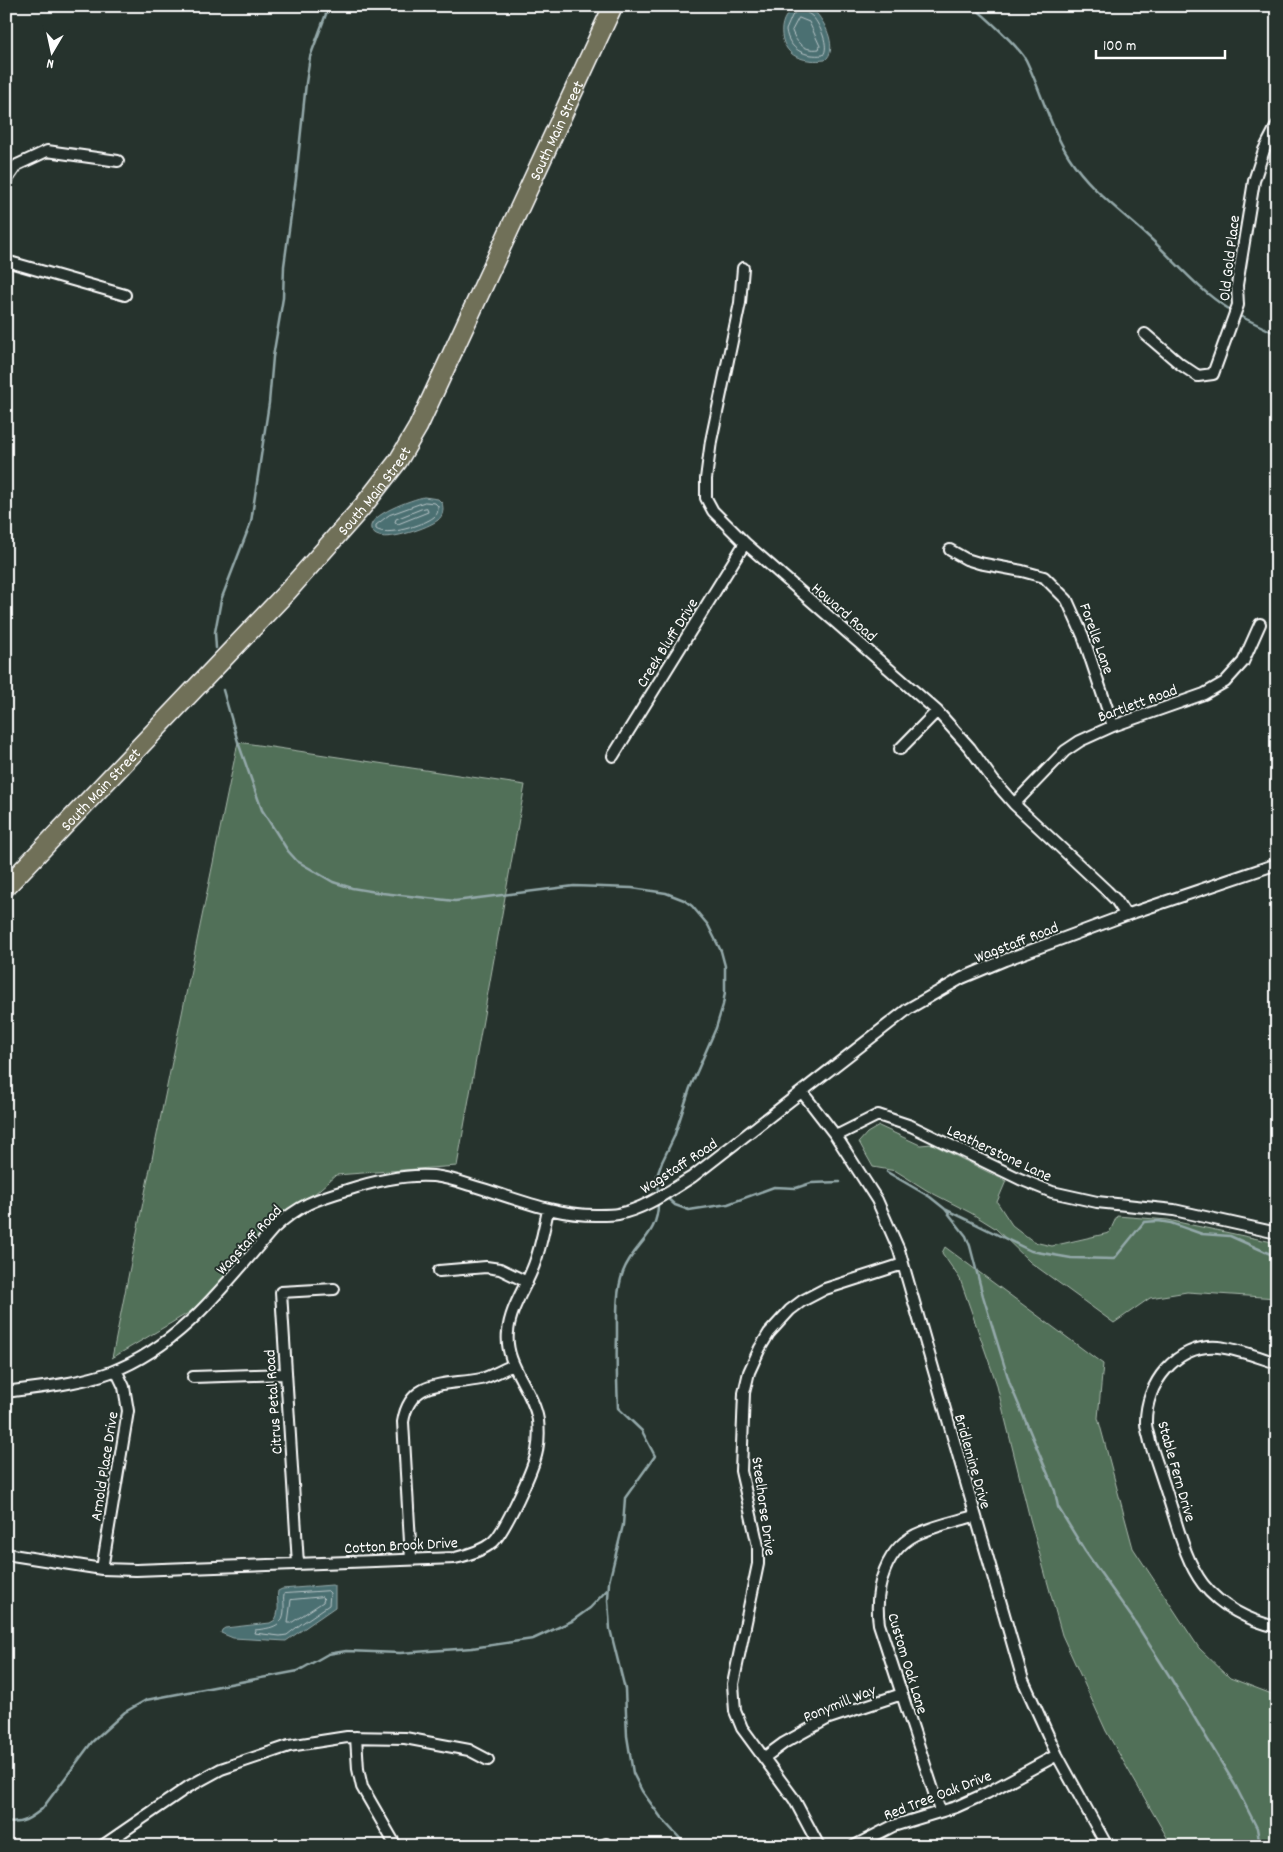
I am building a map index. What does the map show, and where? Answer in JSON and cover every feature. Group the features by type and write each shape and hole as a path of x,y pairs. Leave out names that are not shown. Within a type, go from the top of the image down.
{"highway":[{"name":"South Main Street","path":"6,887 287,592 363,506 398,460 418,427 613,6"}],"street":[{"name":"Old Gold Place","path":"1145,334 1180,364 1198,376 1213,374 1238,305 1237,285 1254,181 1264,150 1277,125"},
{"path":"6,181 16,165 47,151 118,161"},
{"path":"6,261 125,295"},
{"name":"Howard Road","path":"744,268 740,302 711,441 706,479 706,498 713,511 745,543 937,711 970,748 993,780 1014,804 1107,891 1126,915"},
{"name":"Creek Bluff Drive","path":"613,756 745,543"},
{"name":"Forelle Lane","path":"950,550 972,561 1022,570 1044,577 1068,600 1083,636 1113,726"},
{"name":"Bartlett Road","path":"1014,804 1065,751 1080,740 1113,726 1204,694 1225,682 1244,662 1260,624"},
{"path":"900,749 937,711"},
{"name":"Wagstaff Road","path":"6,1392 85,1380 116,1370 147,1354 166,1342 187,1324 223,1288 274,1228 298,1208 364,1184 393,1179 432,1176 476,1187 548,1210 575,1214 618,1214 656,1199 692,1177 744,1138 908,1009 962,978 1126,915 1277,864"},
{"name":"Bridlemine Drive","path":"802,1092 836,1136 877,1200 903,1264 974,1516 1023,1680 1057,1755 1108,1846"},
{"name":"Leatherstone Lane","path":"836,1136 878,1115 911,1126 1020,1179 1052,1192 1097,1202 1161,1208 1277,1234"},
{"name":"Cotton Brook Drive","path":"12,1555 102,1569 136,1570 455,1558 472,1554 492,1543 501,1532 534,1463 538,1449 538,1419 534,1406 514,1365 507,1342 512,1314 534,1265 548,1210"},
{"name":"Steelhorse Drive","path":"819,1846 794,1799 742,1728 736,1711 734,1684 758,1564 758,1546 741,1471 744,1393 749,1372 768,1333 790,1310 825,1289 903,1264"},
{"path":"439,1271 486,1267 500,1269 527,1282"},
{"name":"Citrus Petal Road","path":"298,1564 281,1292 334,1289"},
{"name":"Stable Fern Drive","path":"1277,1363 1218,1347 1199,1349 1186,1354 1172,1363 1160,1376 1148,1399 1146,1424 1154,1455 1190,1562 1203,1584 1226,1605 1250,1620 1277,1628"},
{"path":"411,1560 403,1422 408,1403 422,1390 435,1385 484,1378 514,1365"},
{"name":"Arnold Place Drive","path":"102,1569 128,1411 124,1387 116,1370"},
{"path":"193,1377 286,1374"},
{"name":"Custom Oak Lane","path":"940,1811 879,1624 876,1606 879,1583 886,1567 901,1546 920,1532 974,1516"},
{"name":"Ponymill Way","path":"765,1757 784,1743 829,1718 902,1694"},
{"path":"102,1846 188,1787 221,1769 288,1746 328,1739 356,1737 405,1738 469,1750 488,1760"},
{"path":"356,1737 358,1768 362,1787 396,1846"},
{"name":"Red Tree Oak Drive","path":"854,1846 893,1826 956,1807 987,1793 1057,1755"}],"green space":[{"path":"238,742 525,785 457,1166 336,1175 264,1238 205,1303 112,1358 140,1217"},
{"path":"879,1126 920,1145 932,1144 1006,1181 997,1202 1012,1225 1034,1242 1052,1246 1109,1233 1117,1216 1168,1220 1277,1243 1277,1298 1187,1292 1150,1298 1114,1323 1030,1262 995,1228 896,1171 873,1167 859,1142 867,1133"},
{"path":"945,1247 1103,1364 1098,1418 1133,1548 1199,1648 1230,1678 1277,1696 1277,1846 1172,1846 1106,1731 1062,1635 1030,1519 996,1382 960,1279 942,1253"}],"water":[{"path":"798,7 815,12 824,24 831,44 829,56 825,60 797,57 790,53 786,46 783,39 783,24 786,16"},
{"path":"424,497 438,499 442,503 443,512 438,520 418,530 400,535 385,537 379,536 372,531 372,524 383,513 401,504"},
{"path":"335,1586 335,1607 286,1641 233,1638 221,1633 225,1628 270,1623 275,1620 278,1612 278,1591 282,1589"}],"waterway":[{"path":"216,648 215,632 221,600 251,522 269,403 273,357 283,298 284,266 296,179 306,83 310,57 329,6"},
{"path":"972,6 992,23 1026,60 1062,145 1077,169 1197,285 1229,309"},
{"path":"1242,317 1277,334"},
{"path":"223,690 238,742 262,810 288,851 297,861 333,882 352,888 382,893 455,901 574,886 632,888 666,893 684,900 692,906 708,925 721,951 725,966 725,992 716,1028 690,1088 674,1137 657,1176 658,1194"},
{"path":"887,1172 930,1197 945,1209 1031,1251 1071,1258 1114,1259 1144,1222 1158,1221 1171,1223 1202,1234 1230,1236 1277,1257"},
{"path":"666,1197 675,1205 689,1210 728,1204 774,1187 796,1188 811,1183 840,1182"},
{"path":"658,1202 654,1223 623,1272 618,1295 617,1320 618,1408 642,1431 655,1456 625,1498 623,1525 609,1582 608,1600 610,1629 625,1689 627,1736 633,1773 642,1791 662,1819 687,1846"},
{"path":"945,1209 966,1236 970,1246 1010,1384 1055,1491 1058,1507 1085,1551 1133,1619 1170,1677 1235,1785 1257,1828 1260,1846"},
{"path":"6,1822 26,1820 42,1809 92,1742 125,1712 146,1700 298,1671 328,1654 346,1651 400,1653 472,1648 533,1639 572,1621 590,1608 607,1590"}]}
